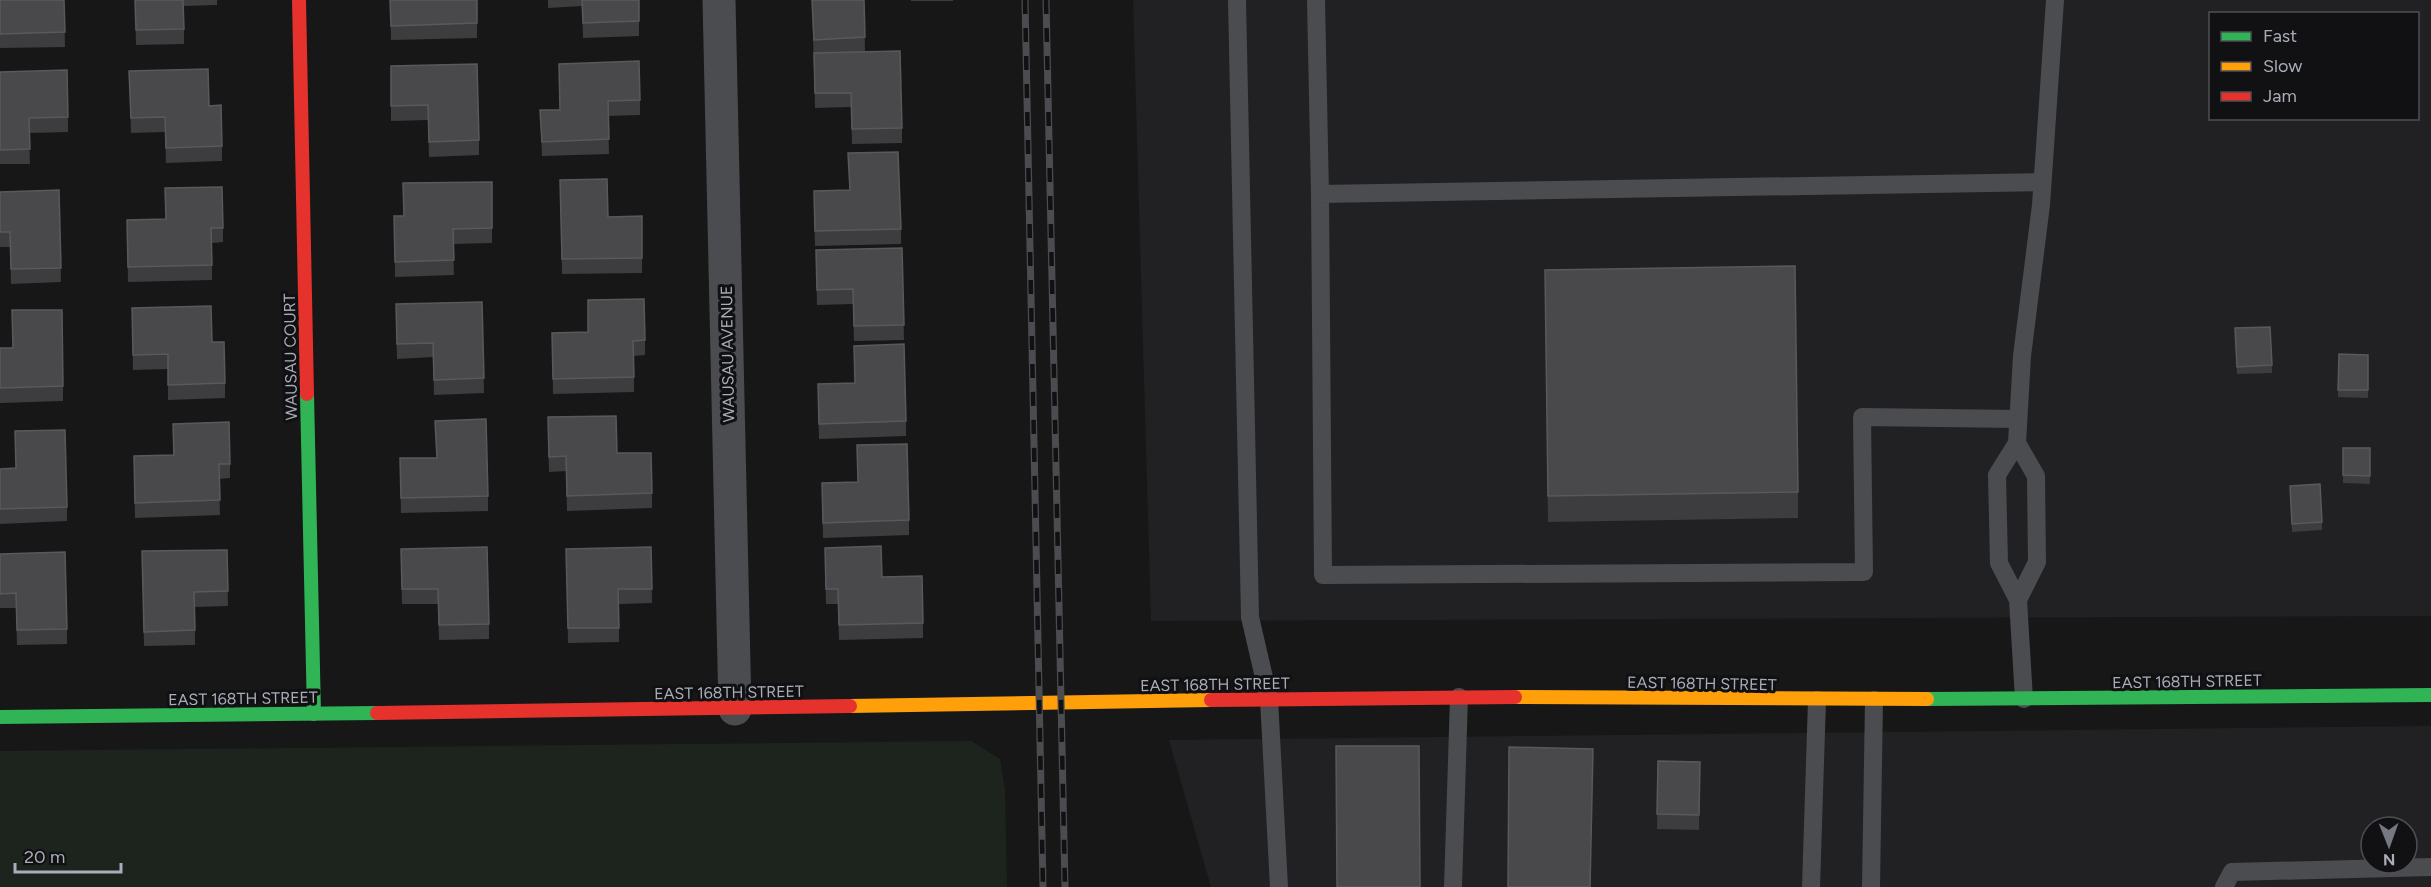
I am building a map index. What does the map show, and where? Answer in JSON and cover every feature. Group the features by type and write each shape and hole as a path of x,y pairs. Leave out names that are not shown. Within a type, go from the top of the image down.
{"street":[{"name":"WAUSAU COURT","path":"299,0 314,714"},
{"name":"WAUSAU AVENUE","path":"719,0 735,709"},
{"name":"EAST 168TH STREET","path":"0,717 735,709 1040,702 1459,697 1874,700 2431,695"}],"lane":[{"path":"1237,0 1250,616 1269,699 1279,887"},
{"path":"1316,0 1323,575 1864,572 1862,417 2018,419"},
{"path":"2024,699 2018,600 1999,563 1998,475 2017,443 2022,356 2042,182 2055,0"},
{"path":"1320,194 2042,182"},
{"path":"2017,443 2036,476 2037,562 2018,600"},
{"path":"1453,887 1459,697"},
{"path":"1811,887 1817,700"},
{"path":"1871,887 1874,700"},
{"path":"2224,887 2232,872 2431,867"}],"shaded area":[{"path":"1133,0 2431,0 2431,616 1151,621"},
{"path":"2431,726 2431,887 1211,887 1169,740"},
{"path":"971,741 1000,759 1005,790 1007,887 0,887 0,751"}],"building":[{"path":"0,0 64,0 65,32 0,34"},
{"path":"135,0 183,0 184,29 136,30"},
{"path":"390,0 477,0 477,23 391,26"},
{"path":"582,0 639,0 639,21 583,23"},
{"path":"812,0 864,0 865,37 814,40"},
{"path":"900,51 902,128 852,129 851,93 815,93 814,53"},
{"path":"639,61 640,100 608,101 609,139 542,142 540,110 560,110 559,64"},
{"path":"477,64 479,140 429,142 428,105 391,106 391,66"},
{"path":"208,69 209,106 221,105 222,146 166,148 165,117 131,118 129,71"},
{"path":"67,70 68,117 29,118 30,149 0,150 0,72"},
{"path":"898,152 901,229 815,231 814,191 850,190 848,153"},
{"path":"607,179 608,217 642,216 642,258 562,259 560,180"},
{"path":"492,182 492,228 453,229 454,260 395,262 394,216 404,216 403,183"},
{"path":"222,187 223,228 211,228 212,265 128,267 127,220 166,219 165,188"},
{"path":"59,190 61,268 11,269 10,232 0,232 0,192"},
{"path":"902,248 904,325 854,326 853,289 817,290 816,250"},
{"path":"1795,266 1798,492 1548,496 1545,270"},
{"path":"644,299 645,340 633,341 634,377 553,379 552,333 588,332 588,300"},
{"path":"482,302 484,378 434,380 433,343 397,344 396,304"},
{"path":"211,306 212,342 224,342 225,383 168,385 168,354 133,355 132,308"},
{"path":"12,310 62,310 63,386 0,388 0,348 13,348"},
{"path":"2270,327 2272,365 2237,367 2235,328"},
{"path":"904,344 906,421 819,424 818,384 855,383 854,346"},
{"path":"2339,354 2368,355 2368,390 2338,390"},
{"path":"616,416 617,453 651,453 652,493 567,496 566,456 549,457 548,417"},
{"path":"486,419 488,496 401,498 400,458 437,458 435,421"},
{"path":"229,422 230,464 219,464 220,500 135,503 134,456 174,455 173,424"},
{"path":"65,430 67,507 0,509 0,469 16,468 15,431"},
{"path":"907,444 909,520 823,523 822,483 858,482 857,445"},
{"path":"2343,448 2370,448 2370,476 2343,475"},
{"path":"2320,484 2322,522 2292,524 2290,486"},
{"path":"881,546 882,577 922,576 923,623 839,625 838,589 826,589 825,548"},
{"path":"487,547 489,624 439,625 438,589 402,589 401,549"},
{"path":"651,547 652,589 618,589 619,628 568,628 566,549"},
{"path":"227,550 228,591 194,592 195,630 144,632 142,551"},
{"path":"65,552 67,629 17,630 16,593 0,594 0,554"},
{"path":"1336,746 1419,746 1420,887 1337,887"},
{"path":"1509,747 1593,749 1590,887 1508,887"},
{"path":"1658,761 1700,762 1699,815 1657,814"}],"railway":[{"path":"1025,0 1043,887"},
{"path":"1046,0 1065,887"}],"traffic: fast":[{"path":"307,394 314,714"},
{"path":"1927,699 2431,695"},
{"path":"0,717 377,713"}],"traffic: slow":[{"path":"1515,697 1927,699"},
{"path":"850,706 1211,700"}],"traffic: jam":[{"path":"299,0 307,394"},
{"path":"1211,700 1515,697"},
{"path":"377,713 850,706"}]}
